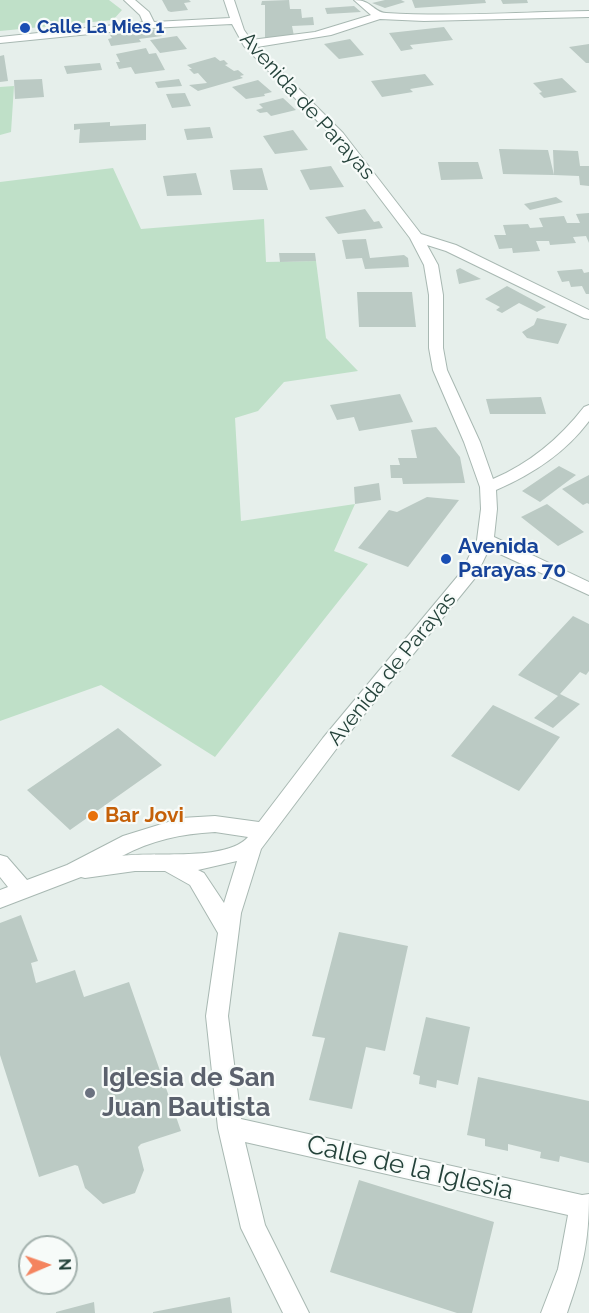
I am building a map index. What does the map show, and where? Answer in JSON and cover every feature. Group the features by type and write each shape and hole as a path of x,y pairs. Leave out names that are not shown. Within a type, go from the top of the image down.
{"street":[{"path":"129,0 145,14 150,24"},
{"name":"Avenida de Parayas","path":"229,0 235,21 248,44 339,136 416,237 432,272 436,295 436,348 440,370 472,442 488,487 489,509 485,540 469,574 330,743 257,839 231,913 217,1016 230,1128 253,1228 297,1313"},
{"path":"359,0 379,16"},
{"path":"248,44 335,32 379,16 424,18 589,14"},
{"path":"0,40 150,24 235,21"},
{"path":"416,237 451,248 589,315"},
{"path":"488,487 519,474 542,459 579,425 589,410"},
{"path":"485,540 589,589"},
{"path":"0,899 74,871 130,842 181,826 216,824 257,839"},
{"path":"74,871 150,862 171,864 217,860 237,855 257,839"},
{"path":"0,863 23,890"},
{"path":"171,864 197,879 228,932"},
{"name":"Calle de la Iglesia","path":"230,1128 586,1206"},
{"path":"554,1313 570,1269 586,1206"}],"green space":[{"path":"0,0 109,0 122,10 113,20 0,31"},
{"path":"14,86 11,132 0,135 0,87"},
{"path":"113,168 141,229 264,219 266,262 316,261 326,338 358,371 284,382 258,411 235,418 241,521 355,504 334,551 368,564 215,757 101,685 0,721 0,182"}],"building":[{"path":"162,0 189,0 191,2 184,3 188,10 171,12"},
{"path":"289,0 290,9 301,9 302,18 313,17 314,25 292,26 294,36 265,38 265,5 261,5 262,1"},
{"path":"385,0 405,2 385,8 372,3"},
{"path":"412,0 485,0 486,3 415,8"},
{"path":"501,0 527,0 528,3 503,4"},
{"path":"354,6 361,12 327,14 325,8"},
{"path":"444,27 453,40 410,45 413,49 401,51 389,33"},
{"path":"158,29 162,36 139,39 141,42 111,46 108,39 112,38 110,35"},
{"path":"177,36 187,49 160,53 150,40"},
{"path":"350,39 364,55 339,59 324,44"},
{"path":"589,44 589,63 586,63 569,47"},
{"path":"146,48 149,54 156,53 165,70 135,74 131,67 119,69 116,62 120,62 116,54"},
{"path":"4,55 8,81 0,82 0,56"},
{"path":"215,57 220,61 224,60 228,64 225,65 234,71 238,70 244,75 240,76 243,78 198,91 189,85 207,83 198,73 194,74 187,65"},
{"path":"100,63 102,70 67,74 64,66"},
{"path":"425,74 434,85 410,89 413,92 382,97 371,81"},
{"path":"562,78 577,92 544,98 539,93 542,92 533,83"},
{"path":"42,79 44,97 15,99 14,80"},
{"path":"179,79 182,86 158,88 155,82"},
{"path":"258,80 272,92 264,94 265,96 246,99 232,87"},
{"path":"185,93 191,106 172,108 166,94"},
{"path":"283,98 296,110 271,116 267,112 260,113 256,110 263,108 259,104"},
{"path":"110,122 110,126 146,124 146,140 79,143 80,129 74,130 74,124"},
{"path":"210,127 213,138 187,140 184,129"},
{"path":"293,130 308,150 275,154 263,136"},
{"path":"499,149 548,150 554,175 503,174"},
{"path":"553,150 578,151 580,166 589,166 589,186 580,185 579,176 554,175"},
{"path":"438,162 478,162 483,179 441,180"},
{"path":"331,166 344,187 310,190 300,170"},
{"path":"262,168 268,190 233,190 230,170"},
{"path":"196,173 202,195 167,196 163,176"},
{"path":"556,197 563,202 530,210 524,204"},
{"path":"365,209 374,222 379,221 383,228 338,234 325,217"},
{"path":"589,213 589,243 586,236 573,237 576,243 550,245 549,241 536,241 540,251 513,253 512,248 499,249 494,235 506,235 503,225 528,224 530,228 543,227 539,218 564,216 567,223 580,223 576,214"},
{"path":"366,239 370,258 404,255 408,258 409,267 365,269 362,258 346,259 342,240"},
{"path":"279,253 315,253 316,261 280,262"},
{"path":"460,268 481,279 459,284 456,270"},
{"path":"582,269 584,273 589,272 589,294 586,294 582,286 571,287 569,281 562,282 557,271"},
{"path":"507,286 546,307 537,312 519,303 502,313 496,310 500,307 485,299"},
{"path":"357,292 412,292 416,327 359,327"},
{"path":"537,318 567,324 558,344 527,338 522,332 534,325"},
{"path":"400,394 413,422 359,431 354,417 337,420 330,405"},
{"path":"541,397 546,414 490,414 486,399"},
{"path":"436,427 460,457 465,483 403,484 402,478 391,478 390,465 400,465 398,458 417,458 411,430"},
{"path":"559,466 576,475 540,502 522,491"},
{"path":"589,475 589,504 583,505 562,489"},
{"path":"379,483 381,500 355,504 354,487"},
{"path":"427,497 459,500 408,567 358,548 389,510 397,512"},
{"path":"547,504 584,532 558,546 521,517"},
{"path":"573,616 589,624 589,671 586,675 580,672 560,694 580,704 553,728 534,718 558,696 518,675"},
{"path":"493,705 560,737 519,791 451,756"},
{"path":"118,728 162,765 70,830 27,790"},
{"name":"Iglesia de San Juan Bautista","path":"21,915 38,961 31,963 36,983 75,970 84,997 129,982 181,1131 138,1147 144,1170 135,1193 103,1204 85,1188 78,1166 75,1165 39,1177 0,1055 0,923"},
{"path":"339,932 408,946 385,1051 366,1047 352,1109 309,1100 325,1038 312,1036"},
{"path":"426,1017 470,1027 458,1085 437,1080 436,1088 419,1084 420,1076 413,1074"},
{"path":"478,1077 589,1101 589,1163 560,1156 559,1162 540,1158 541,1152 508,1144 508,1151 485,1146 485,1139 467,1135"},
{"path":"359,1180 494,1222 472,1313 457,1313 330,1272"},
{"path":"230,1297 232,1313 153,1313 153,1312"},
{"path":"94,1302 95,1313 56,1313 56,1312"}],"place":[{"name":"Calle La Mies 1","path":"25,28"},
{"name":"Avenida Parayas 70","path":"446,559"},
{"name":"Bar Jovi","path":"93,816"},
{"name":"Iglesia de San Juan Bautista","path":"90,1093"}]}
